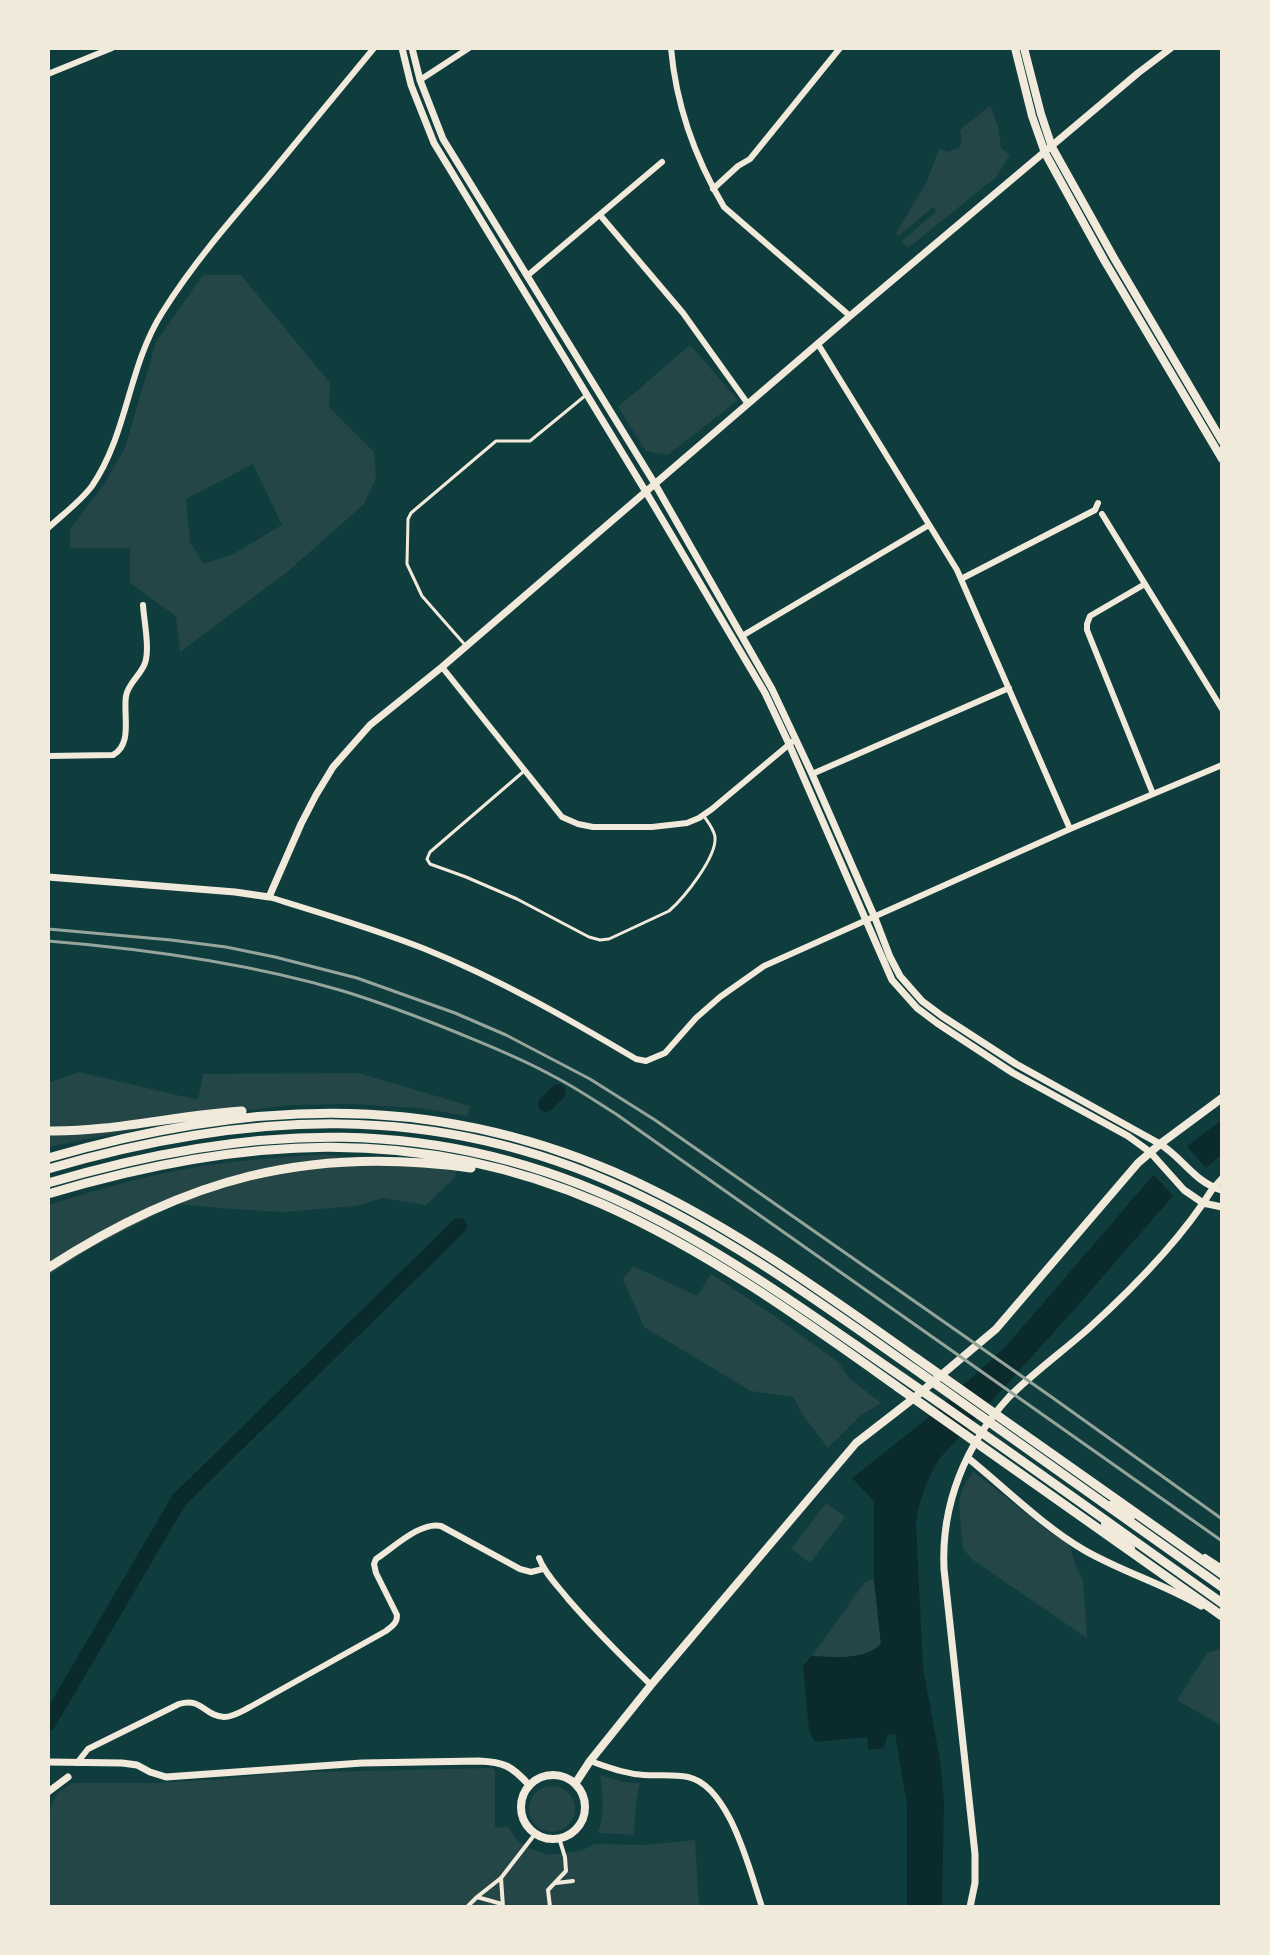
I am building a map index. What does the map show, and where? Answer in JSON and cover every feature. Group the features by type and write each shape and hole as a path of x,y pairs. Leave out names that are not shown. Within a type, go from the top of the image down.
{"main road":[{"path":"1015,48 1029,105 1104,260 1222,459"},
{"path":"1024,48 1049,150 1222,441"},
{"path":"575,1784 651,1685 856,1443 996,1329 1150,1152 1222,1098"},
{"path":"48,1131 96,1129 227,1112 281,1110 361,1113 409,1117 494,1132 584,1160 651,1190 722,1229 816,1289 1222,1574"},
{"path":"48,1158 135,1135 194,1124 310,1112"},
{"path":"48,1169 116,1151 233,1128 284,1123 335,1123 440,1132 529,1152 580,1170 669,1210 780,1277 1222,1587"},
{"path":"48,1189 80,1174 140,1159 210,1145 310,1136 406,1141 489,1156 576,1182 662,1222 773,1289 1222,1603"},
{"path":"48,1189 188,1159 310,1146 370,1148 447,1157 556,1186 658,1231 757,1291 1222,1618"},
{"path":"48,1268 108,1231 170,1202 234,1180 298,1166 359,1161 418,1162 489,1171 556,1186"},
{"path":"556,1775 575,1784 585,1804 580,1825 572,1833 551,1839 540,1837 525,1824 520,1806 529,1785 545,1776 556,1775"}],"street":[{"path":"48,74 112,48"},
{"path":"48,528 90,489 104,466 119,434 136,368 163,311 219,234 374,48"},
{"path":"402,48 411,85 434,143 646,492 812,774 900,976 922,1001 1016,1064 1160,1144 1197,1178 1222,1190"},
{"path":"412,48 420,80 443,139 655,484 772,689 892,980 917,1008 937,1023 1013,1073 1128,1136 1150,1152 1184,1190 1203,1203 1222,1207"},
{"path":"420,80 469,48"},
{"path":"671,48 679,103 687,128 724,207 850,316"},
{"path":"713,189 750,159 840,48"},
{"path":"269,897 301,824 333,767 370,725 442,667 850,316 1171,48"},
{"path":"527,276 662,162"},
{"path":"600,215 683,313 748,404"},
{"path":"818,344 961,579 1070,829"},
{"path":"961,579 1095,510 1098,503"},
{"path":"1102,514 1222,709"},
{"path":"742,636 929,525"},
{"path":"1145,584 1090,616 1087,630 1153,794"},
{"path":"48,756 113,755 120,751 124,744 126,693 145,664 143,605"},
{"path":"442,667 562,817 578,824 593,827 673,826 687,823 703,815 793,742"},
{"path":"812,774 1009,688"},
{"path":"48,877 269,897 425,949 503,984 636,1059 646,1061 665,1053 704,1011 764,966 1070,829 1222,765"},
{"path":"970,1907 975,1883 975,1854 943,1544 955,1485 988,1423 1011,1395 1090,1327 1138,1279 1182,1232 1222,1178"},
{"path":"968,1458 1082,1549 1222,1618"},
{"path":"1088,1492 1222,1568"},
{"path":"1080,1503 1209,1611"},
{"path":"77,1763 82,1754 95,1745 179,1704 189,1701 218,1716 228,1717 386,1631 397,1621 397,1615 374,1564 376,1559 426,1526 441,1526 520,1569 531,1572 543,1569"},
{"path":"539,1558 543,1569 625,1661 651,1685"},
{"path":"51,1762 122,1763 137,1765 166,1777 362,1763 479,1761 509,1766 529,1785"},
{"path":"590,1761 644,1775 691,1777 706,1786 725,1810 762,1907"},
{"path":"48,1792 68,1777"},
{"path":"467,1907 501,1878 535,1834"},
{"path":"550,1907 548,1890 566,1871 559,1838"},
{"path":"477,1897 502,1905 501,1878"},
{"path":"555,1884 573,1881"}],"lane":[{"path":"466,646 422,596 407,564 408,519 411,513 496,441 530,441 586,395"},
{"path":"525,770 430,852 427,859 430,864 517,899 600,940 609,939 677,905 714,849 715,836 703,815"}],"shaded area":[{"path":"990,106 998,126 1001,148 1010,155 996,177 908,248 902,241 937,211 933,207 899,236 896,233 926,183 939,149 947,152 960,147 960,130"},
{"path":"203,275 241,275 330,383 329,407 374,452 376,478 364,504 286,573 180,652 176,616 130,583 130,548 70,548 70,529 104,484 125,448 156,342","holes":["253,464 282,525 235,553 204,564 190,542 186,499"]},
{"path":"690,345 738,400 668,455 646,451 618,407"},
{"path":"79,1072 198,1100 203,1074 358,1073 470,1106 468,1116 418,1108 352,1104 292,1105 209,1115 48,1147 48,1083"},
{"path":"1222,1120 1222,1154 1173,1196 940,1458 924,1490 916,1524 923,1668 940,1760 944,1801 942,1907 907,1907 907,1804 895,1734 887,1735 884,1748 868,1750 867,1737 815,1742 809,1731 803,1665 812,1656 857,1656 881,1644 874,1579 874,1501 852,1478 928,1418 1008,1344 1154,1174"},
{"path":"322,1154 456,1171 455,1177 426,1205 383,1198 356,1206 283,1212 177,1204 91,1248 48,1276 48,1205 174,1171"},
{"path":"633,1266 697,1296 711,1274 838,1362 849,1378 881,1403 860,1416 828,1448 793,1397 751,1391 644,1327 623,1279"},
{"path":"973,1471 1070,1545 1083,1580 1087,1638 973,1560 963,1549 959,1505 962,1490"},
{"path":"826,1503 845,1517 810,1563 791,1549"},
{"path":"874,1579 881,1644 857,1656 812,1656 865,1582"},
{"path":"1222,1649 1222,1726 1177,1700 1208,1652"},
{"path":"495,1770 495,1828 507,1826 518,1841 548,1855 581,1851 595,1844 645,1845 695,1840 699,1907 48,1907 48,1811 57,1793 73,1783 156,1783 276,1773"},
{"path":"600,1775 640,1783 634,1835 598,1833 603,1804"},
{"path":"552,1786 569,1792 575,1809 569,1826 552,1832 535,1826 529,1809 535,1792"}],"pier":[{"path":"1185,1144 1207,1169 1175,1198 1152,1173"}],"waterway":[{"path":"546,1104 558,1092"},
{"path":"48,1723 179,1500 459,1226"}],"railway":[{"path":"48,929 171,940 275,957 357,978 506,1035 590,1079 655,1120 1222,1519"},
{"path":"48,941 197,958 307,981 416,1016 542,1070 616,1114 1222,1541"}]}
